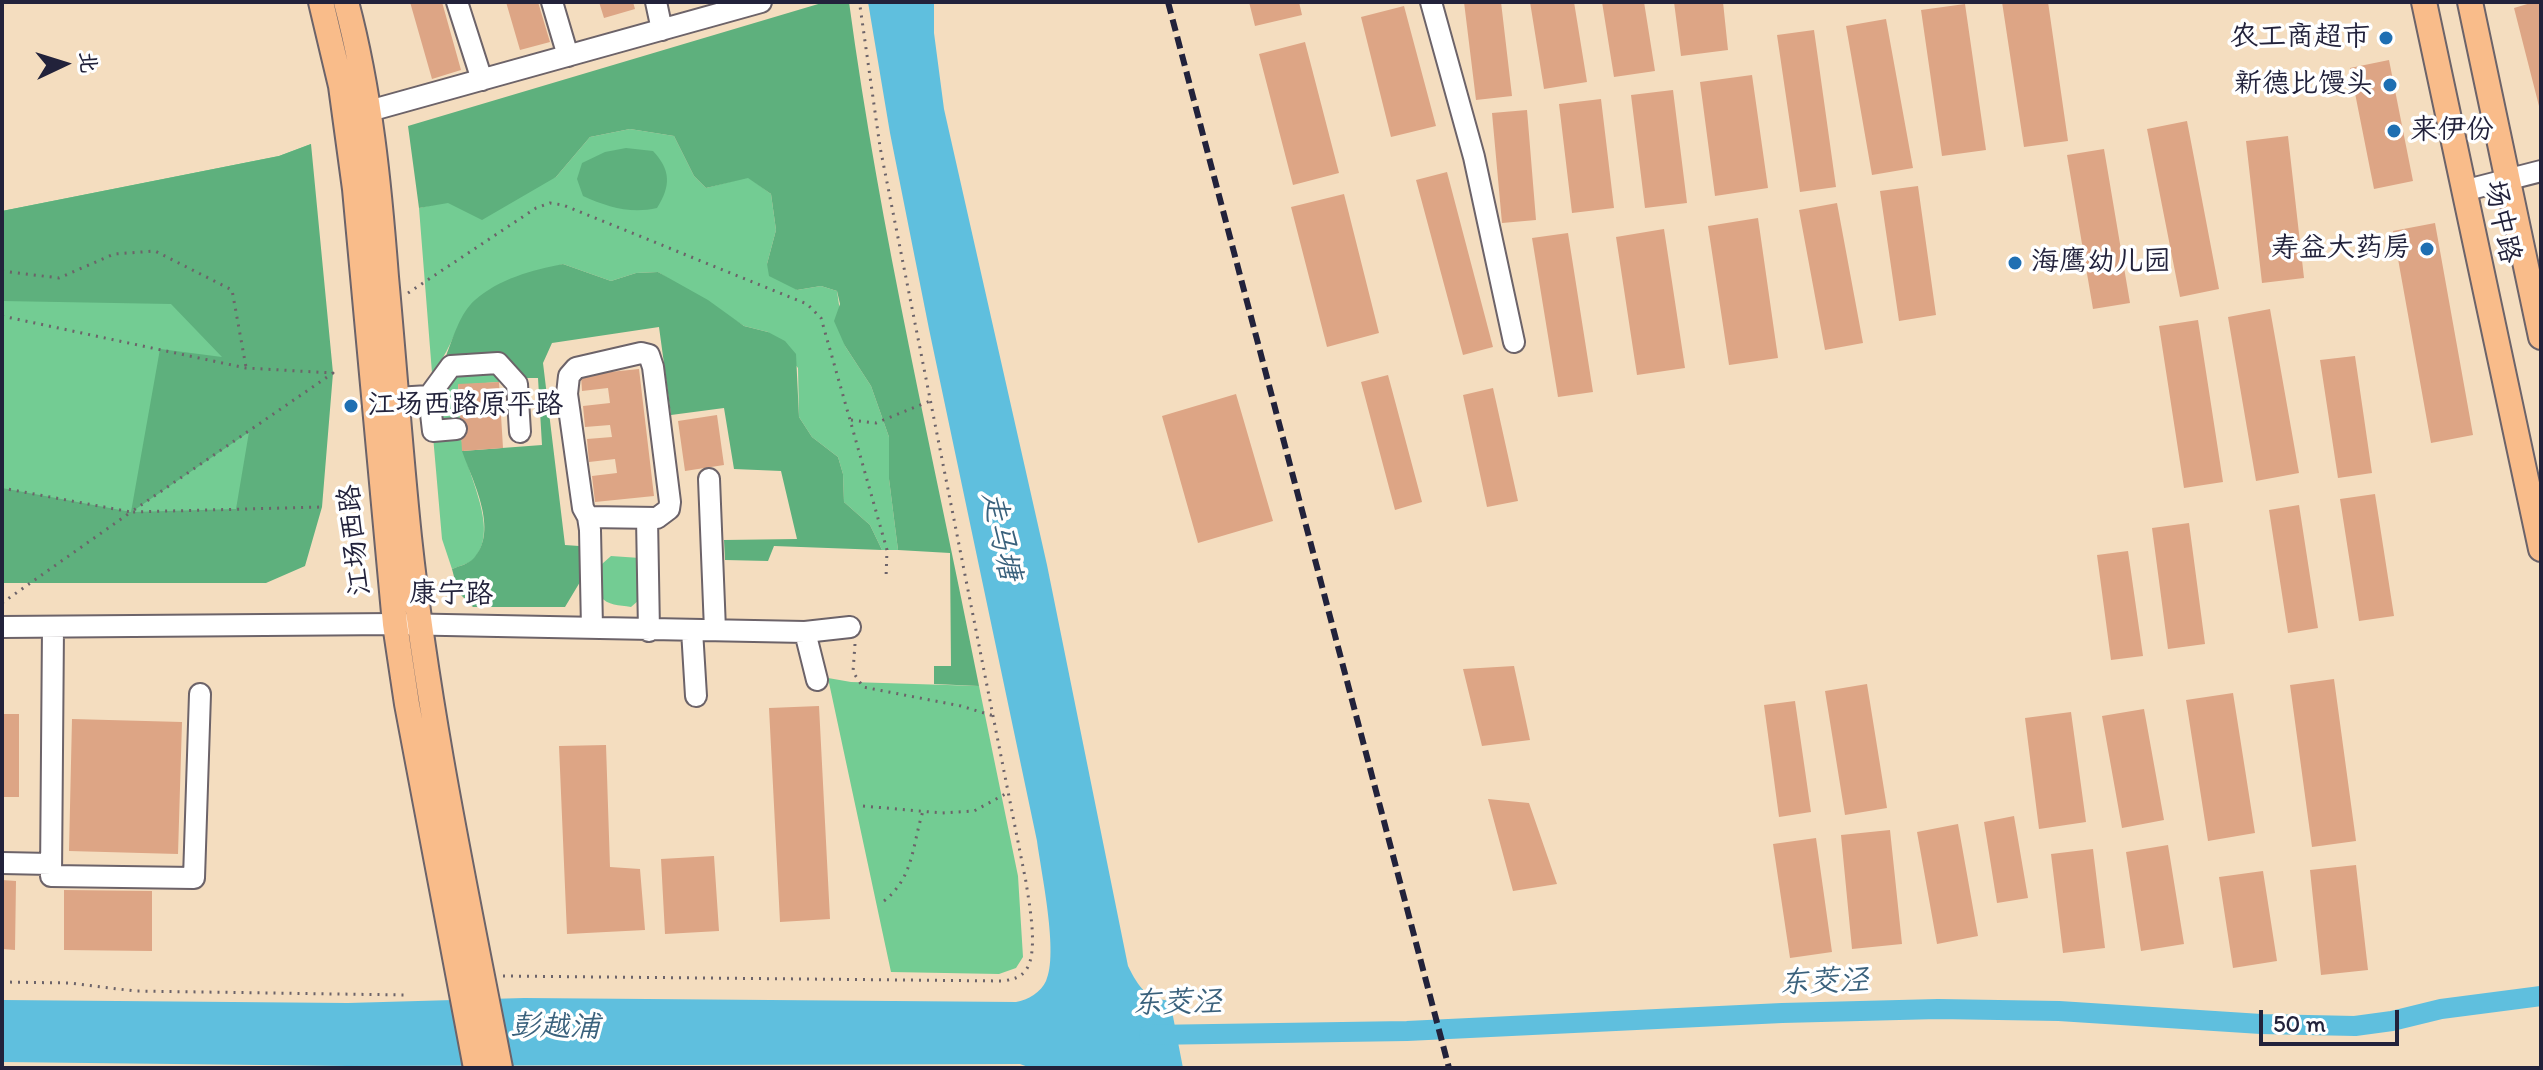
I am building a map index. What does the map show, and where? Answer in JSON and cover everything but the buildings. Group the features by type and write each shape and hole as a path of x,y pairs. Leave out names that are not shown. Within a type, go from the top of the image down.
{"main road":[{"name":"江场西路","path":"321,2 336,60 350,146 407,625 430,700 500,1068"},
{"name":"江场西路","path":"346,2 369,111 389,306 396,398 409,717 475,1067"},
{"name":"场中路","path":"2424,2 2539,534"},
{"name":"场中路","path":"2470,2 2541,337"}],"street":[{"path":"457,2 482,80"},
{"path":"552,2 568,56"},
{"path":"656,2 662,30"},
{"path":"369,111 761,2"},
{"path":"1431,2 1474,157 1514,342"},
{"path":"2463,191 2541,171"},
{"path":"588,517 647,518 663,515 669,509 653,367 649,355 641,353 576,368 569,376 567,394 583,508 588,517 592,628"},
{"path":"456,429 433,431 429,396 451,366 498,363 517,384 520,432"},
{"path":"396,398 429,396"},
{"path":"709,479 715,630"},
{"path":"647,518 649,631"},
{"name":"康宁路","path":"2,627 407,625 805,632 850,627"},
{"path":"53,627 51,876 194,878 200,694"},
{"path":"692,630 696,696"},
{"path":"805,632 817,680"},
{"path":"2,863 51,864"}],"path":[{"path":"480,966 905,982 1004,981 1018,978 1028,968 1031,924 1009,792 880,147 860,6"},
{"path":"389,306 536,208 550,203 563,205 807,304 821,318 887,550 886,578"},
{"path":"2,271 59,278 114,254 155,251 232,290 246,368"},
{"path":"2,316 246,368 333,373 2,603"},
{"path":"849,419 876,423 930,401"},
{"path":"2,488 131,512 322,507"},
{"path":"850,627 855,641 853,672 863,687 961,706 994,716"},
{"path":"863,806 942,813 974,811 1009,792"},
{"path":"884,901 897,891 908,874 923,811"},
{"path":"2,982 69,983 135,991 405,995"}],"green space":[{"path":"825,2 849,2 892,259 979,686 934,684 934,666 951,666 950,553 898,550 889,479 889,437 871,386 845,346 834,321 840,304 837,291 821,286 797,290 769,276 767,264 776,230 771,194 748,178 706,188 694,176 674,136 630,129 590,137 556,177 482,220 448,203 419,208 408,126"},
{"path":"630,129 674,136 694,176 706,188 748,177 771,194 776,230 767,264 797,290 821,286 837,291 845,346 871,386 889,437 889,479 898,550 882,550 870,525 844,502 843,474 838,457 812,437 799,417 798,368 768,332 744,326 658,272 636,273 611,281 563,264 501,287 472,304 432,373 419,208 556,177 590,137"},
{"path":"311,144 305,566 2,583 2,211 279,156"},
{"path":"311,144 333,373 322,507 305,566 266,583 2,583 2,488 131,512 160,349 222,357 171,304 2,301 2,211 279,156","holes":["249,432 236,509 133,512"]},
{"path":"626,148 653,151 663,165 667,185 657,208 619,208 583,196 577,179 582,163 605,152"},
{"path":"563,264 611,281 636,273 658,272 708,300 744,326 768,332 785,341 796,354 799,417 812,437 838,457 843,474 844,502 870,525 882,550 774,546 768,561 725,560 724,540 797,539 781,471 734,469 724,408 671,415 659,327 552,343 543,363 565,545 579,546 580,582 565,607 473,607 458,592 452,569 474,558 484,534 482,506 462,451 542,445 538,378 521,378 512,363 499,353 446,356 461,319 475,300 516,276"},
{"path":"498,372 499,382 458,385 460,421 437,423 435,398 455,375"},
{"path":"461,434 479,498 484,531 482,546 474,559 452,569 442,539 433,436"},
{"path":"611,556 640,558 639,600 631,607 610,603 600,596 602,564"},
{"path":"828,678 851,682 979,686 1018,876 1023,957 1016,968 999,974 891,972"}],"water":[{"path":"868,2 934,2 934,33 944,109 1047,565 1128,966 1144,991 1170,1001 1183,1068 1031,1068 1020,1064 347,1066 2,1062 2,1000 348,1003 524,998 1016,1002 1041,989 1050,969 1051,952 1037,841 929,329"}],"waterway":[{"name":"东茭泾","path":"1149,1035 1407,1031 1782,1013 1938,1009 2059,1011 2261,1024 2355,1026 2441,1009 2541,996"}],"railway":[{"path":"1168,2 1449,1068"}],"place":[{"name":"农工商超市","path":"2386,38"},
{"name":"新德比馒头","path":"2390,85"},
{"name":"来伊份","path":"2394,131"},
{"name":"寿益大药房","path":"2427,249"},
{"name":"海鹰幼儿园","path":"2015,263"},
{"name":"江场西路原平路","path":"351,406"}],"water label":[{"name":"走马塘","path":"1000,536"},
{"name":"彭越浦","path":"555,1028"}]}
